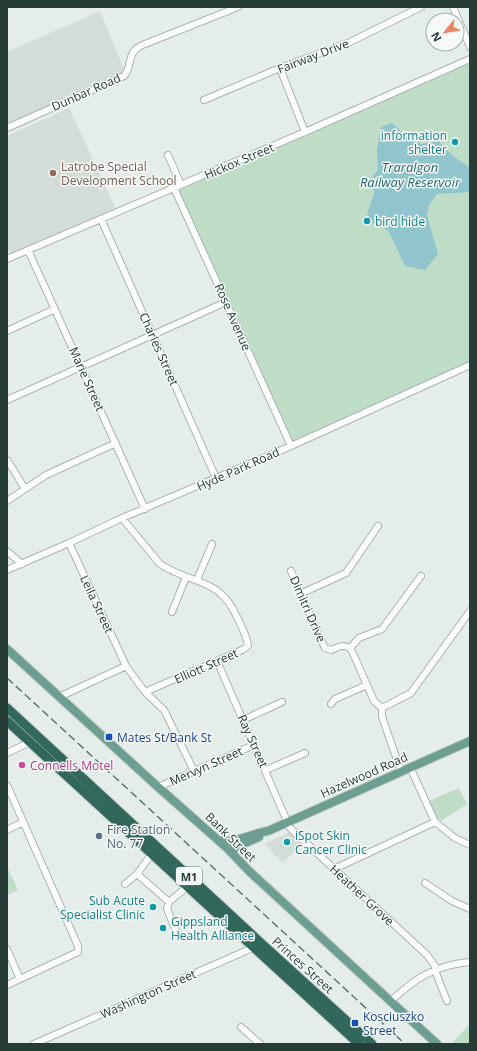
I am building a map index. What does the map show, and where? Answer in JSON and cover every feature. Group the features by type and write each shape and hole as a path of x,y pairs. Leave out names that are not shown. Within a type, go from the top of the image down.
{"highway":[{"name":"Princes Street","path":"7,708 32,738 129,834 187,887 372,1044"},
{"name":"Princes Street","path":"7,721 32,738 258,946 359,1044"}],"main road":[{"name":"Bank Street","path":"7,649 158,787 229,848"},
{"name":"Hazelwood Road","path":"229,848 236,847 262,836 268,831 470,741"},
{"name":"Bank Street","path":"158,787 184,815 229,848 249,871 437,1044"}],"street":[{"name":"Dunbar Road","path":"7,128 124,76 128,70 131,54 140,46 238,7"},
{"name":"Fairway Drive","path":"204,100 280,68 348,43 421,7"},
{"path":"453,7 470,47"},
{"name":"Hickox Street","path":"7,259 305,132 470,59"},
{"path":"280,68 305,132"},
{"path":"168,156 181,185"},
{"name":"Rose Avenue","path":"174,188 291,446"},
{"name":"Charles Street","path":"101,219 216,478"},
{"name":"Marie Street","path":"28,250 145,509"},
{"path":"7,400 226,302"},
{"path":"7,331 55,308"},
{"name":"Hyde Park Road","path":"7,570 122,518 291,446 468,366"},
{"path":"7,501 46,475 116,443"},
{"path":"8,461 26,489"},
{"name":"Elliott Street","path":"122,518 160,564 186,577 197,580 224,596 232,606 247,639 248,646 242,650 145,692"},
{"path":"300,594 346,574 378,526"},
{"name":"Leila Street","path":"69,543 126,666 145,692 164,710 194,771"},
{"path":"197,580 212,544"},
{"path":"7,551 22,564"},
{"name":"Dimitri Drive","path":"290,571 325,648 332,650 341,646 347,646 350,648"},
{"path":"401,771 382,717 382,708 374,701 350,648 359,638 382,629 421,576"},
{"path":"172,612 186,577"},
{"path":"382,708 411,693 470,611"},
{"name":"Ray Street","path":"217,661 288,822"},
{"path":"59,697 126,666"},
{"path":"331,704 335,699 367,685"},
{"path":"244,720 282,702"},
{"path":"7,753 32,738"},
{"name":"Mervyn Street","path":"158,787 254,745"},
{"path":"266,770 305,753"},
{"path":"410,768 435,822 455,838 470,845"},
{"path":"7,785 78,946 78,952 7,985"},
{"path":"7,830 23,822"},
{"name":"Heather Grove","path":"288,822 293,830 427,955 436,969 436,973 448,1001"},
{"path":"334,869 435,822"},
{"path":"125,884 137,874 148,859"},
{"path":"137,874 169,902"},
{"path":"425,883 452,900 470,909"},
{"path":"176,931 167,909 169,902 187,887"},
{"name":"Washington Street","path":"34,1044 258,946"},
{"path":"7,949 20,979"},
{"path":"391,1001 409,984 436,969 470,962"},
{"path":"241,1027 260,1044"}],"shaded area":[{"path":"100,11 125,72 7,124 7,52"},
{"name":"Latrobe Special Development School","path":"69,108 116,209 11,254 7,247 7,136"},
{"path":"290,832 303,843 283,863 264,844"}],"green space":[{"path":"470,60 470,364 291,445 177,191"},
{"path":"459,788 467,804 441,821 437,817 429,801"},
{"path":"7,867 18,890 7,895"},
{"path":"470,1024 470,1044 451,1044"}],"water":[{"name":"Traralgon Railway Reservoir","path":"392,123 409,138 422,144 439,141 457,159 470,168 470,192 437,194 429,205 427,215 438,254 425,270 405,266 389,232 382,226 374,224 367,214 374,194 373,176 378,170 377,150 381,127"}],"railway":[{"path":"7,678 405,1044"}],"place":[{"name":"information shelter","path":"455,142"},
{"name":"Latrobe Special Development School","path":"53,173"},
{"name":"bird hide","path":"367,221"},
{"name":"Mates St/Bank St","path":"109,737"},
{"name":"Connells Motel","path":"22,765"},
{"name":"Fire Station No. 77","path":"99,836"},
{"name":"iSpot Skin Cancer Clinic","path":"287,842"},
{"name":"Sub Acute Specialist Clinic","path":"153,907"},
{"name":"Gippsland Health Alliance","path":"163,928"},
{"name":"Kosciuszko Street","path":"355,1023"}]}
